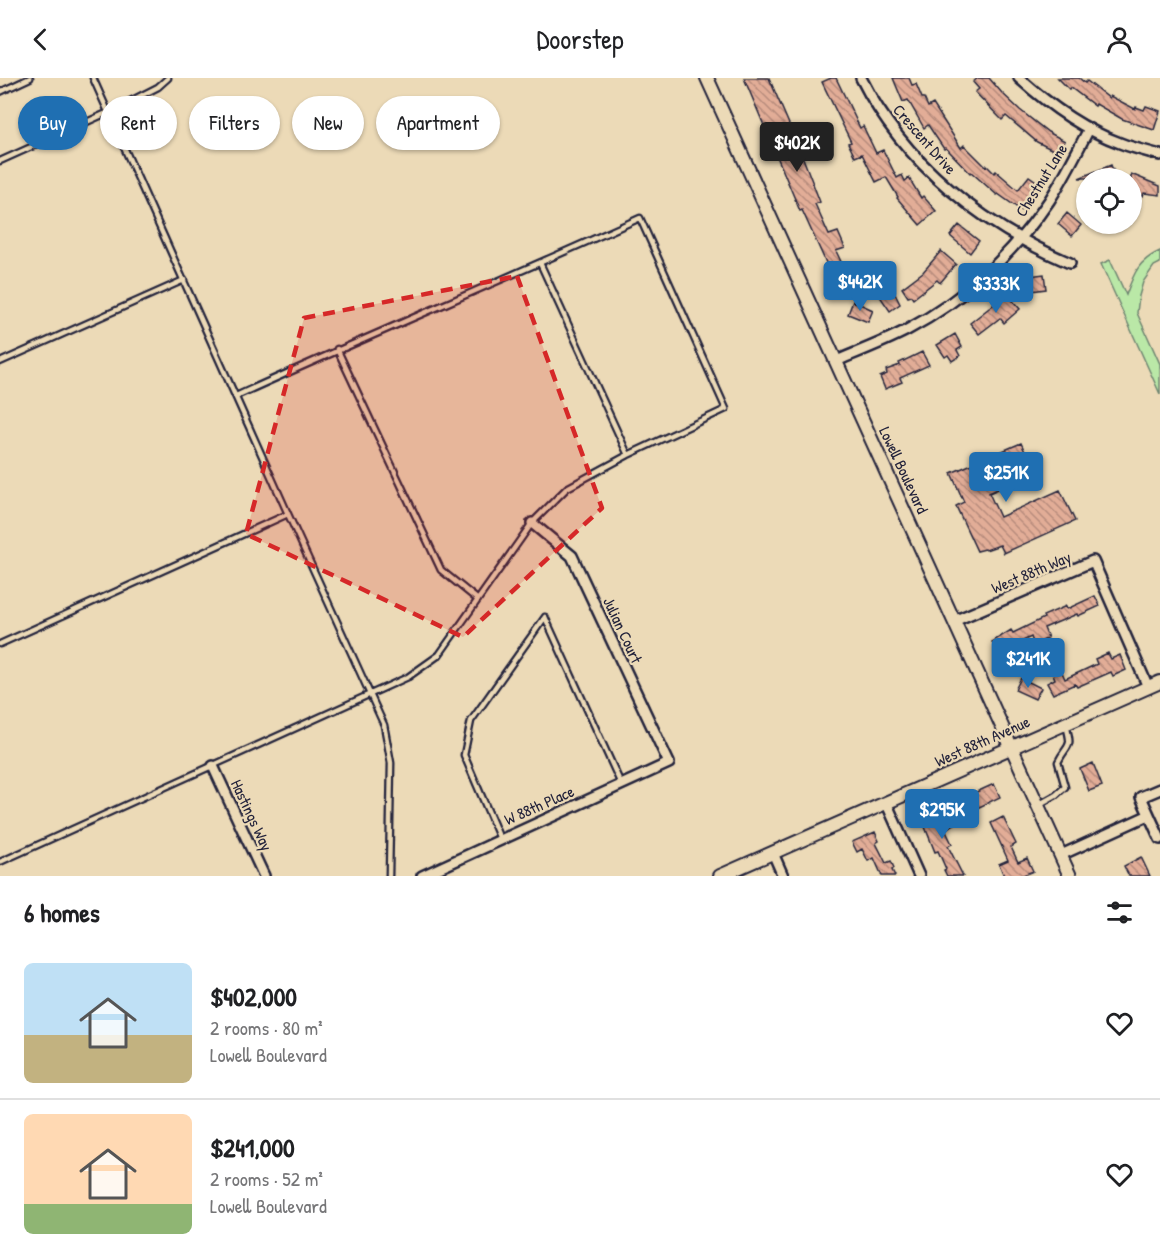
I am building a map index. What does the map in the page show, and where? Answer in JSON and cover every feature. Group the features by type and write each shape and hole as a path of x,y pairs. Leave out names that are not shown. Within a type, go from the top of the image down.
{"street":[{"name":"Lowell Boulevard","path":"708,78 1070,876"},
{"name":"Crescent Drive","path":"861,78 882,114 923,165 952,192 987,219 1019,239 1070,263"},
{"path":"1019,78 1040,97 1089,129 1118,143 1160,155"},
{"name":"Chestnut Lane","path":"836,361 888,339 927,319 987,274 1048,202 1089,129"},
{"name":"Julian Court","path":"532,524 572,556 669,763"},
{"name":"West 88th Way","path":"954,621 1092,561 1148,687"},
{"name":"West 88th Avenue","path":"720,876 1160,682"},
{"name":"W 88th Place","path":"422,876 669,763"},
{"name":"Hastings Way","path":"213,766 264,876"},
{"path":"1160,789 1141,797 1160,839"},
{"path":"886,802 919,876"},
{"path":"1061,855 1149,815"},
{"path":"773,853 783,876"}],"lane":[{"path":"0,92 30,78"},
{"path":"93,78 101,96"},
{"path":"140,96 158,87 168,78"},
{"path":"0,161 100,116"},
{"path":"126,150 384,725 391,763 389,876"},
{"path":"0,862 408,677 439,655 532,524 567,488 628,455 726,409 640,218 338,349 236,396"},
{"path":"540,263 628,455"},
{"path":"0,362 184,280"},
{"path":"338,349 441,570 478,600"},
{"path":"0,644 288,514"},
{"path":"500,839 464,755 471,721 545,617 621,784"},
{"path":"1038,805 1065,787 1059,762 1070,745 1065,723"}],"highlighted area":[{"path":"517,276 602,508 463,637 246,534 304,318"}],"green space":[{"path":"1160,251 1160,263 1154,266 1143,282 1137,313 1160,364 1160,394 1101,264 1110,260 1126,295 1138,268"}],"building":[{"path":"744,78 769,78 820,202 815,204 829,235 838,232 845,248 836,251 851,283 838,289 802,210 800,211"},
{"path":"836,78 860,128 863,126 876,153 883,150 897,178 902,175 905,181 909,178 921,198 923,196 936,211 920,225 897,198 886,177 876,182 862,154 855,157 848,143 851,142 822,82"},
{"path":"893,78 909,78 912,85 916,84 928,107 933,104 961,148 964,145 994,173 996,171 1018,190 1029,176 1042,185 1022,211 997,195 970,173 946,148 944,149 928,125 924,128 908,100 903,102"},
{"path":"978,78 989,78 1020,110 1048,132 1065,141 1059,153 1037,142 1006,116 1002,120 975,92 979,89 973,82"},
{"path":"1058,78 1079,78 1085,83 1087,81 1109,98 1110,96 1135,109 1136,107 1144,110 1146,106 1160,111 1154,130 1122,119 1096,104 1095,106 1071,88 1069,89"},
{"path":"1142,179 1160,186 1160,195 1144,193 1143,196"},
{"path":"1067,213 1076,221 1076,231 1072,236 1058,224"},
{"path":"959,225 979,241 970,253 950,236"},
{"path":"941,251 956,264 940,283 937,280 913,299 911,296 908,297 902,288 923,272"},
{"path":"1044,274 1046,289 1024,292 1022,277"},
{"path":"890,287 900,304 890,311 879,295"},
{"path":"1007,294 1020,309 1004,323 1000,318 979,334 970,323"},
{"path":"853,301 873,310 868,322 848,314"},
{"path":"955,334 962,347 957,350 960,356 952,361 948,355 945,357 937,345"},
{"path":"922,352 929,365 900,378 902,382 885,389 880,377 887,374 886,370"},
{"path":"1021,443 1035,473 989,493 1000,517 1060,490 1075,521 1004,553 1000,545 977,551 956,506 964,502 951,473"},
{"path":"1095,596 1100,606 1044,628 1048,638 1034,645 1031,637 1014,645 1015,647 1010,650 1015,657 1005,663 992,642 1011,630 1013,633 1044,618 1043,616 1066,606 1067,609"},
{"path":"1108,653 1111,659 1120,655 1126,670 1113,676 1111,672 1077,687 1075,684 1053,694 1047,683 1055,679 1053,674 1061,670 1065,679 1097,664 1095,659"},
{"path":"1021,678 1041,688 1035,699 1015,690"},
{"path":"1093,763 1102,786 1089,791 1080,769"},
{"path":"994,784 1000,797 967,813 961,799"},
{"path":"932,812 935,818 950,812 955,824 945,829 952,844 948,846 963,876 947,876 938,851 935,852 921,817"},
{"path":"1003,817 1016,844 1011,847 1018,862 1027,858 1033,871 1021,876 1004,876 999,864 1008,860 991,823"},
{"path":"875,832 879,841 876,843 886,863 891,861 895,876 882,876 874,858 868,861 862,849 857,852 852,842"},
{"path":"1141,857 1150,876 1129,876 1124,866"}]}
